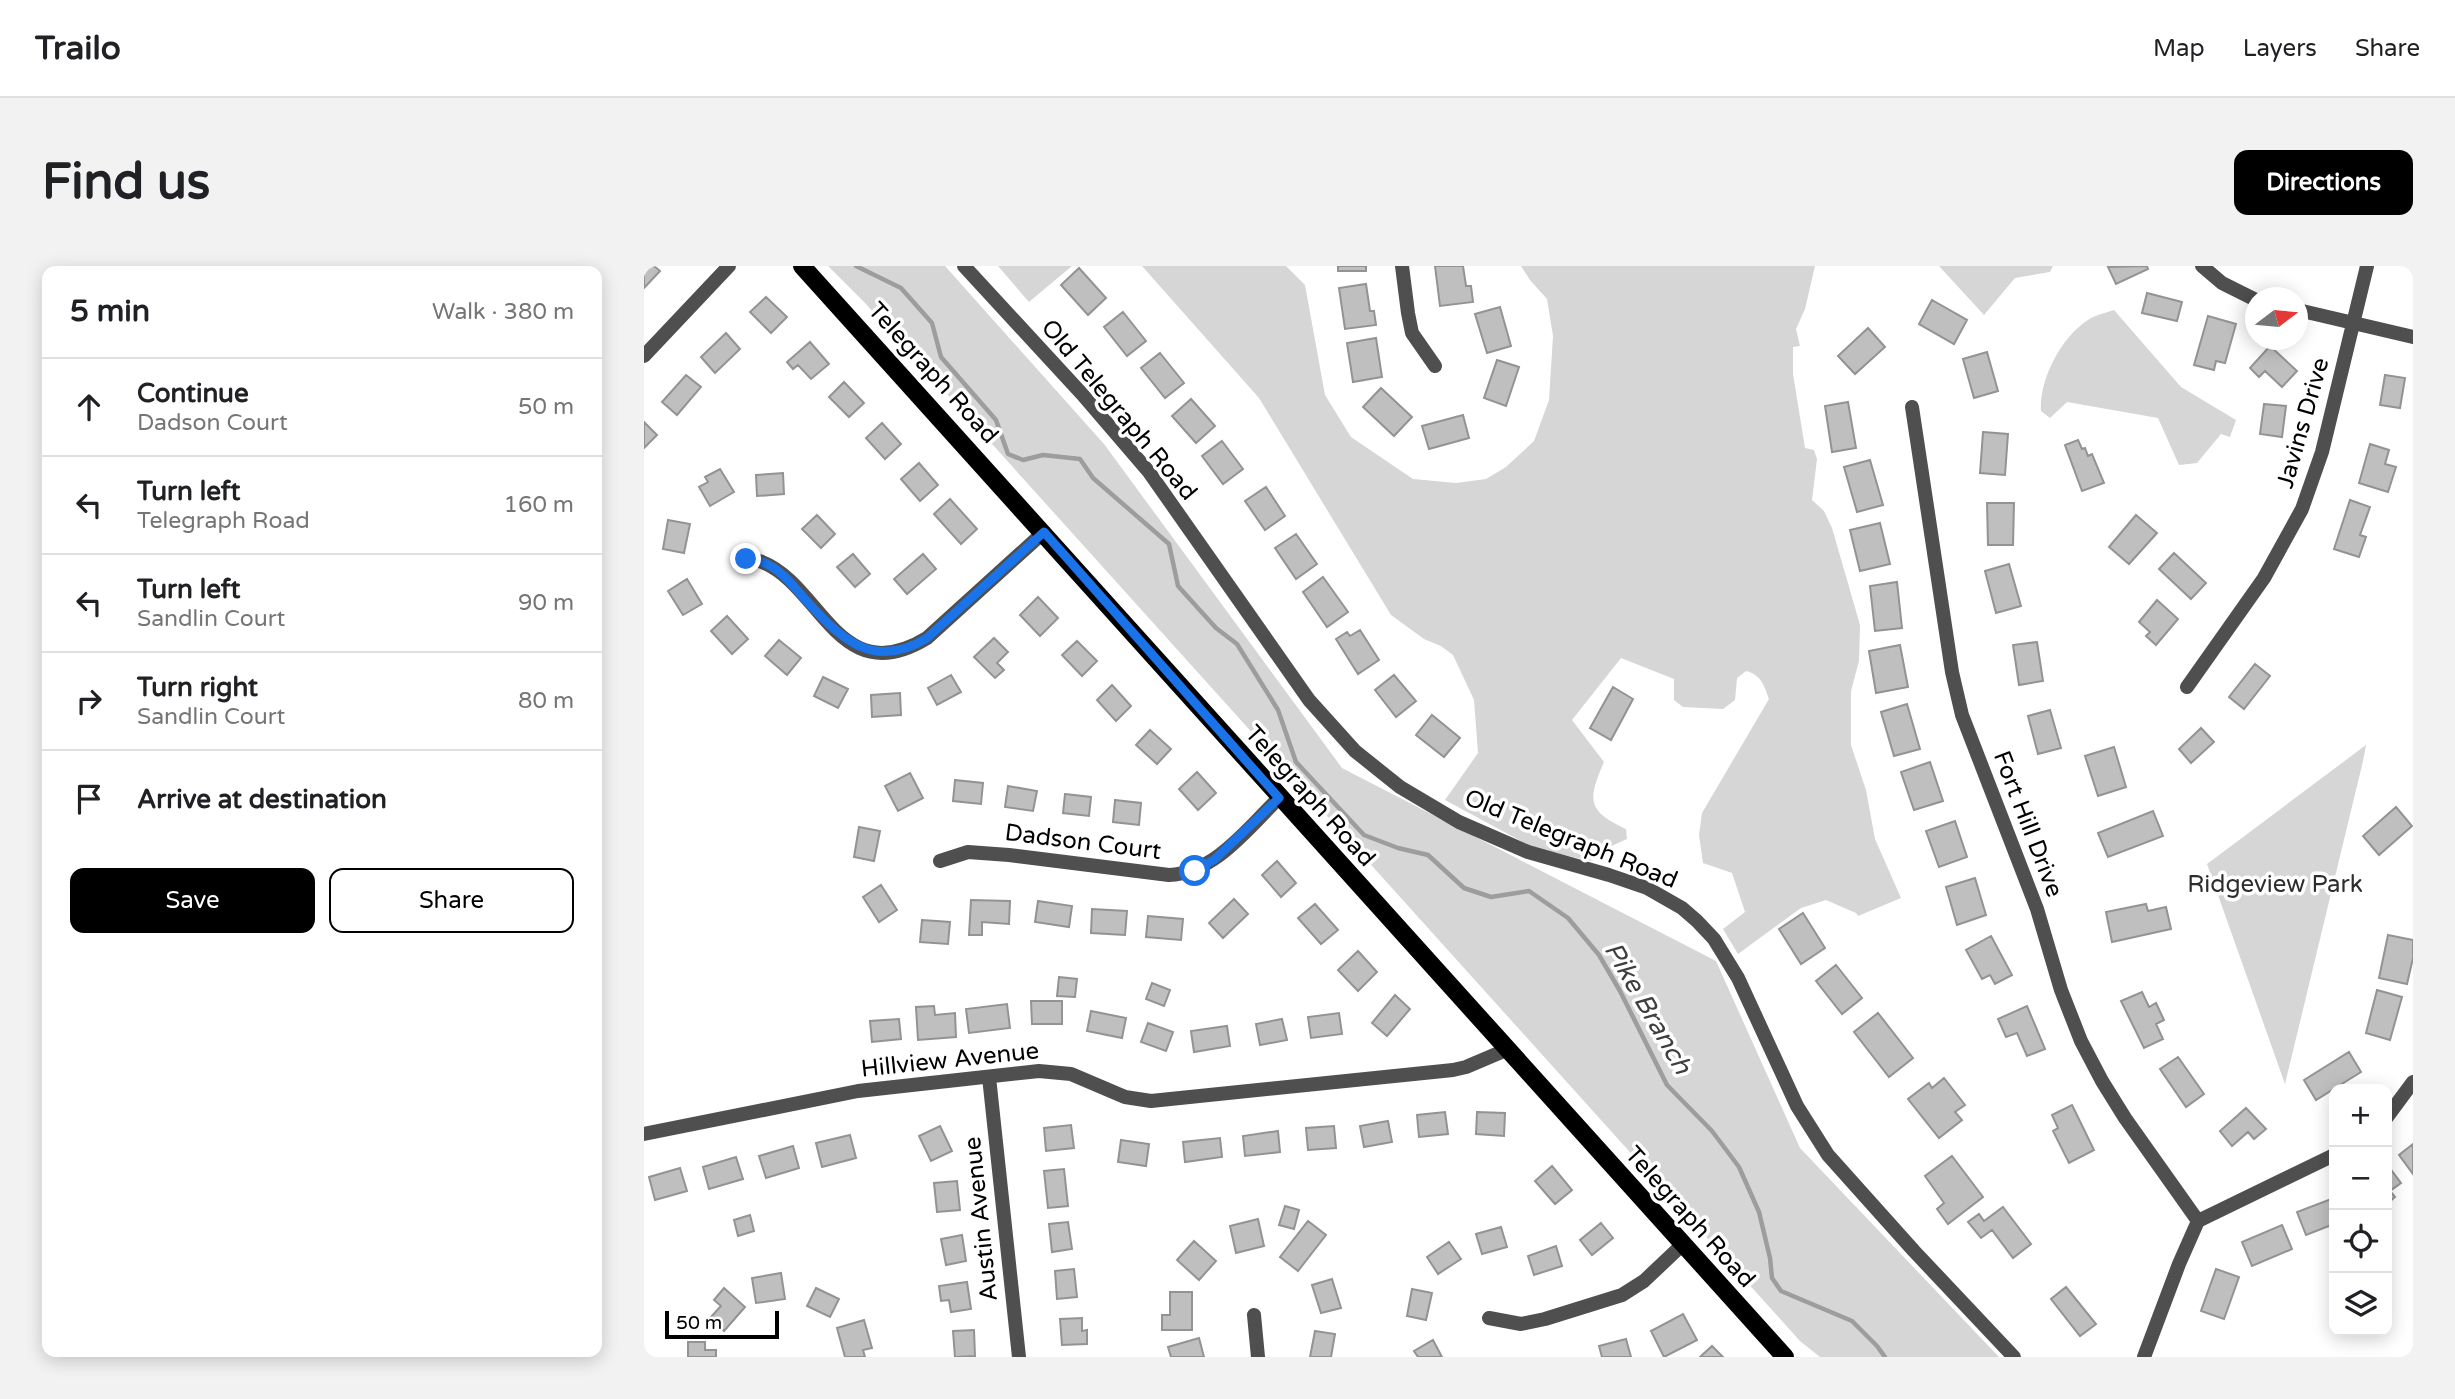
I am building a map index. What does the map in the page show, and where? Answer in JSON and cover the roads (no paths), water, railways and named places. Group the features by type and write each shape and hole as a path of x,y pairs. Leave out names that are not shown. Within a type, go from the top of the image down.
{"main road":[{"name":"Telegraph Road","path":"802,266 1785,1357"}],"street":[{"path":"644,356 729,266"},
{"name":"Old Telegraph Road","path":"964,266 1082,394 1149,472 1308,700 1355,751 1400,787 1459,822 1528,852 1647,888 1682,908 1714,939 1738,978 1797,1106 1828,1155 2014,1357"},
{"path":"1402,266 1412,333 1435,366"},
{"path":"2202,266 2222,283 2245,294"},
{"name":"Javins Drive","path":"2187,687 2264,578 2282,549 2301,509 2322,452 2367,266"},
{"path":"2308,312 2413,337"},
{"name":"Fort Hill Drive","path":"1912,407 1952,673 1962,715 2037,909 2061,990 2081,1041 2125,1118 2198,1221"},
{"path":"746,559 763,562 779,573 827,624 846,640 870,650 886,652 914,646 927,638 1044,532"},
{"name":"Dadson Court","path":"940,861 968,852 1169,875 1182,874 1195,871 1215,859 1279,798"},
{"name":"Hillview Avenue","path":"644,1134 858,1091 1039,1072 1084,1078 1125,1097 1151,1101 1453,1070 1506,1049"},
{"name":"Austin Avenue","path":"989,1077 1019,1357"},
{"path":"2392,1109 2413,1082"},
{"path":"2144,1357 2198,1221 2329,1157"},
{"path":"1489,1318 1521,1324 1622,1295 1644,1281 1682,1245"},
{"path":"1254,1315 1258,1357"}],"waterway":[{"name":"Pike Branch","path":"856,266 901,288 932,323 941,357 996,420 1008,454 1023,460 1043,455 1080,459 1093,478 1169,544 1178,586 1216,628 1237,644 1278,710 1296,762 1364,835 1398,848 1428,855 1464,888 1491,897 1529,891 1568,918 1599,955 1667,1085 1712,1131 1739,1167 1759,1212 1772,1278 1781,1291 1852,1321 1885,1357"}],"park label":[{"name":"Ridgeview Park","path":"2275,884"}]}
